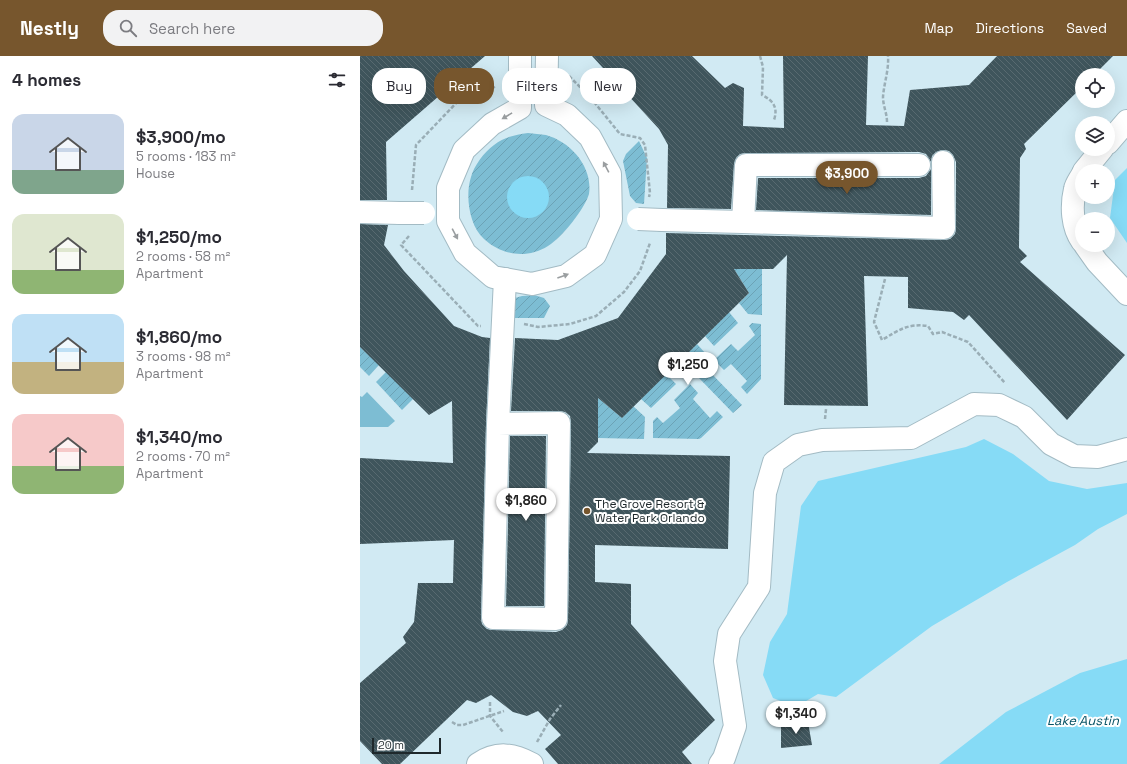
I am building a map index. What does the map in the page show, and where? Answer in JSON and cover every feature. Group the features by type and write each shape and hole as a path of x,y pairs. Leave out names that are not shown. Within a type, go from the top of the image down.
{"lane":[{"path":"520,56 520,108 492,124 464,150 448,188 448,221 465,253 493,277 532,284 566,276 595,255 611,219 610,174 590,137 567,114 546,105 546,56"},
{"path":"1115,134 1127,121"},
{"path":"1090,164 1096,156"},
{"path":"611,219 944,228 942,162"},
{"path":"744,222 746,165 919,165"},
{"path":"1075,188 1073,213 1075,224"},
{"path":"360,212 448,213"},
{"path":"1090,252 1097,262 1127,294"},
{"path":"498,424 559,423 556,619 493,618 498,424 505,279"},
{"path":"720,764 724,758 735,726 725,661 729,634 759,587 765,493 774,462 798,445 822,440 911,438 974,404 1000,405 1024,417 1051,444 1074,456 1098,457 1127,449"},
{"path":"478,764 484,760 499,755 515,756 531,763"}],"path":[{"path":"760,56 763,67 762,95 771,100 776,112 774,120"},
{"path":"887,122 887,115 883,105 883,96 888,56"},
{"path":"572,79 620,134 640,138 645,145 650,193 648,200"},
{"path":"412,191 416,145 462,97 486,95 501,80"},
{"path":"412,232 401,245 478,326 523,324 538,327 570,324 596,316 624,292 640,271 651,242"},
{"path":"885,279 874,322 882,340 909,326 920,325 928,326 933,334 942,332 968,342 1015,396 1017,414"},
{"path":"490,702 490,716 504,733 504,755"},
{"path":"531,763 534,746 550,719 561,705"},
{"path":"452,722 457,725 463,725 504,711"}],"shaded area":[{"path":"528,133 546,135 555,138 572,150 584,165 589,184 589,194 584,205 575,218 554,242 532,253 515,254 491,245 479,233 472,218 468,192 472,173 483,155 490,148 506,138"},
{"path":"639,141 647,158 644,204 636,203 630,196 623,161 626,154"},
{"path":"734,269 762,269 762,315 748,314 739,303 749,293"},
{"path":"534,295 544,298 550,306 544,318 513,318 515,298"},
{"path":"729,312 738,323 714,346 705,336"},
{"path":"752,323 761,324 761,379 747,394 741,387 747,381 731,364 724,370 714,360 731,344 738,351 755,335 749,326"},
{"path":"697,344 706,354 683,375 674,366"},
{"path":"360,347 379,365 369,376 360,367"},
{"path":"706,368 742,405 733,413 698,377"},
{"path":"386,372 413,399 402,410 376,382"},
{"path":"666,374 676,384 651,408 641,399"},
{"path":"690,384 698,393 693,399 710,418 717,411 723,417 699,439 653,438 653,421 657,417 663,423 680,408 674,400"},
{"path":"367,392 395,421 388,427 360,427 360,396 362,397"},
{"path":"598,398 622,418 633,406 645,417 644,439 598,438"}],"water":[{"path":"1127,168 1127,243 1115,225 1115,212 1111,212 1112,204 1115,204 1115,180"},
{"path":"528,176 543,182 549,197 543,212 528,218 513,212 507,197 513,182"},
{"path":"984,439 1013,454 1049,481 1087,489 1127,483 1127,514 1098,529 1075,545 1007,582 932,626 836,697 818,694 796,707 773,698 763,675 770,642 787,614 801,506 818,481 966,447"},
{"name":"Lake Austin","path":"1127,659 1127,764 939,764 1006,712 1080,673"}],"building":[{"path":"360,56 485,56 471,68 434,68 434,100 386,142 387,200 360,200"},
{"path":"592,56 692,56 725,88 733,83 744,88 743,126 784,128 783,56 868,56 866,125 904,126 910,90 969,85 997,56 1113,56 1101,68 1075,68 1075,94 1024,144 1026,149 1020,158 1019,248 1027,256 1020,262 1125,355 1067,420 969,315 964,320 953,312 908,308 908,277 864,276 868,406 784,405 787,255 773,269 734,269 749,293 622,418 598,398 598,442 587,453 730,456 728,549 595,545 595,582 631,584 631,624 715,720 682,752 692,764 558,764 545,749 561,735 538,711 527,716 513,712 491,695 476,703 467,700 400,764 382,764 360,741 360,683 406,643 403,637 414,622 418,583 453,583 454,540 360,544 360,458 453,463 452,401 429,415 360,347 360,224 388,225 384,245 404,271 454,326 482,337 490,338 486,424 482,624 487,629 492,630 556,632 562,630 567,625 568,619 571,423 570,416 565,412 511,411 515,338 558,340 618,318 666,254 666,233 944,240 950,239 955,234 956,162 953,155 949,151 943,150 936,152 932,156 931,162 926,154 919,152 740,154 736,158 734,164 731,209 667,208 668,145 659,129 636,104 636,68 603,68"},
{"path":"931,169 931,215 756,210 758,178 919,178 926,176"},
{"path":"510,436 546,436 544,606 506,606"},
{"path":"808,722 812,745 781,748 781,726"}],"place":[{"name":"The Grove Resort & Water Park Orlando","path":"587,511"}]}
